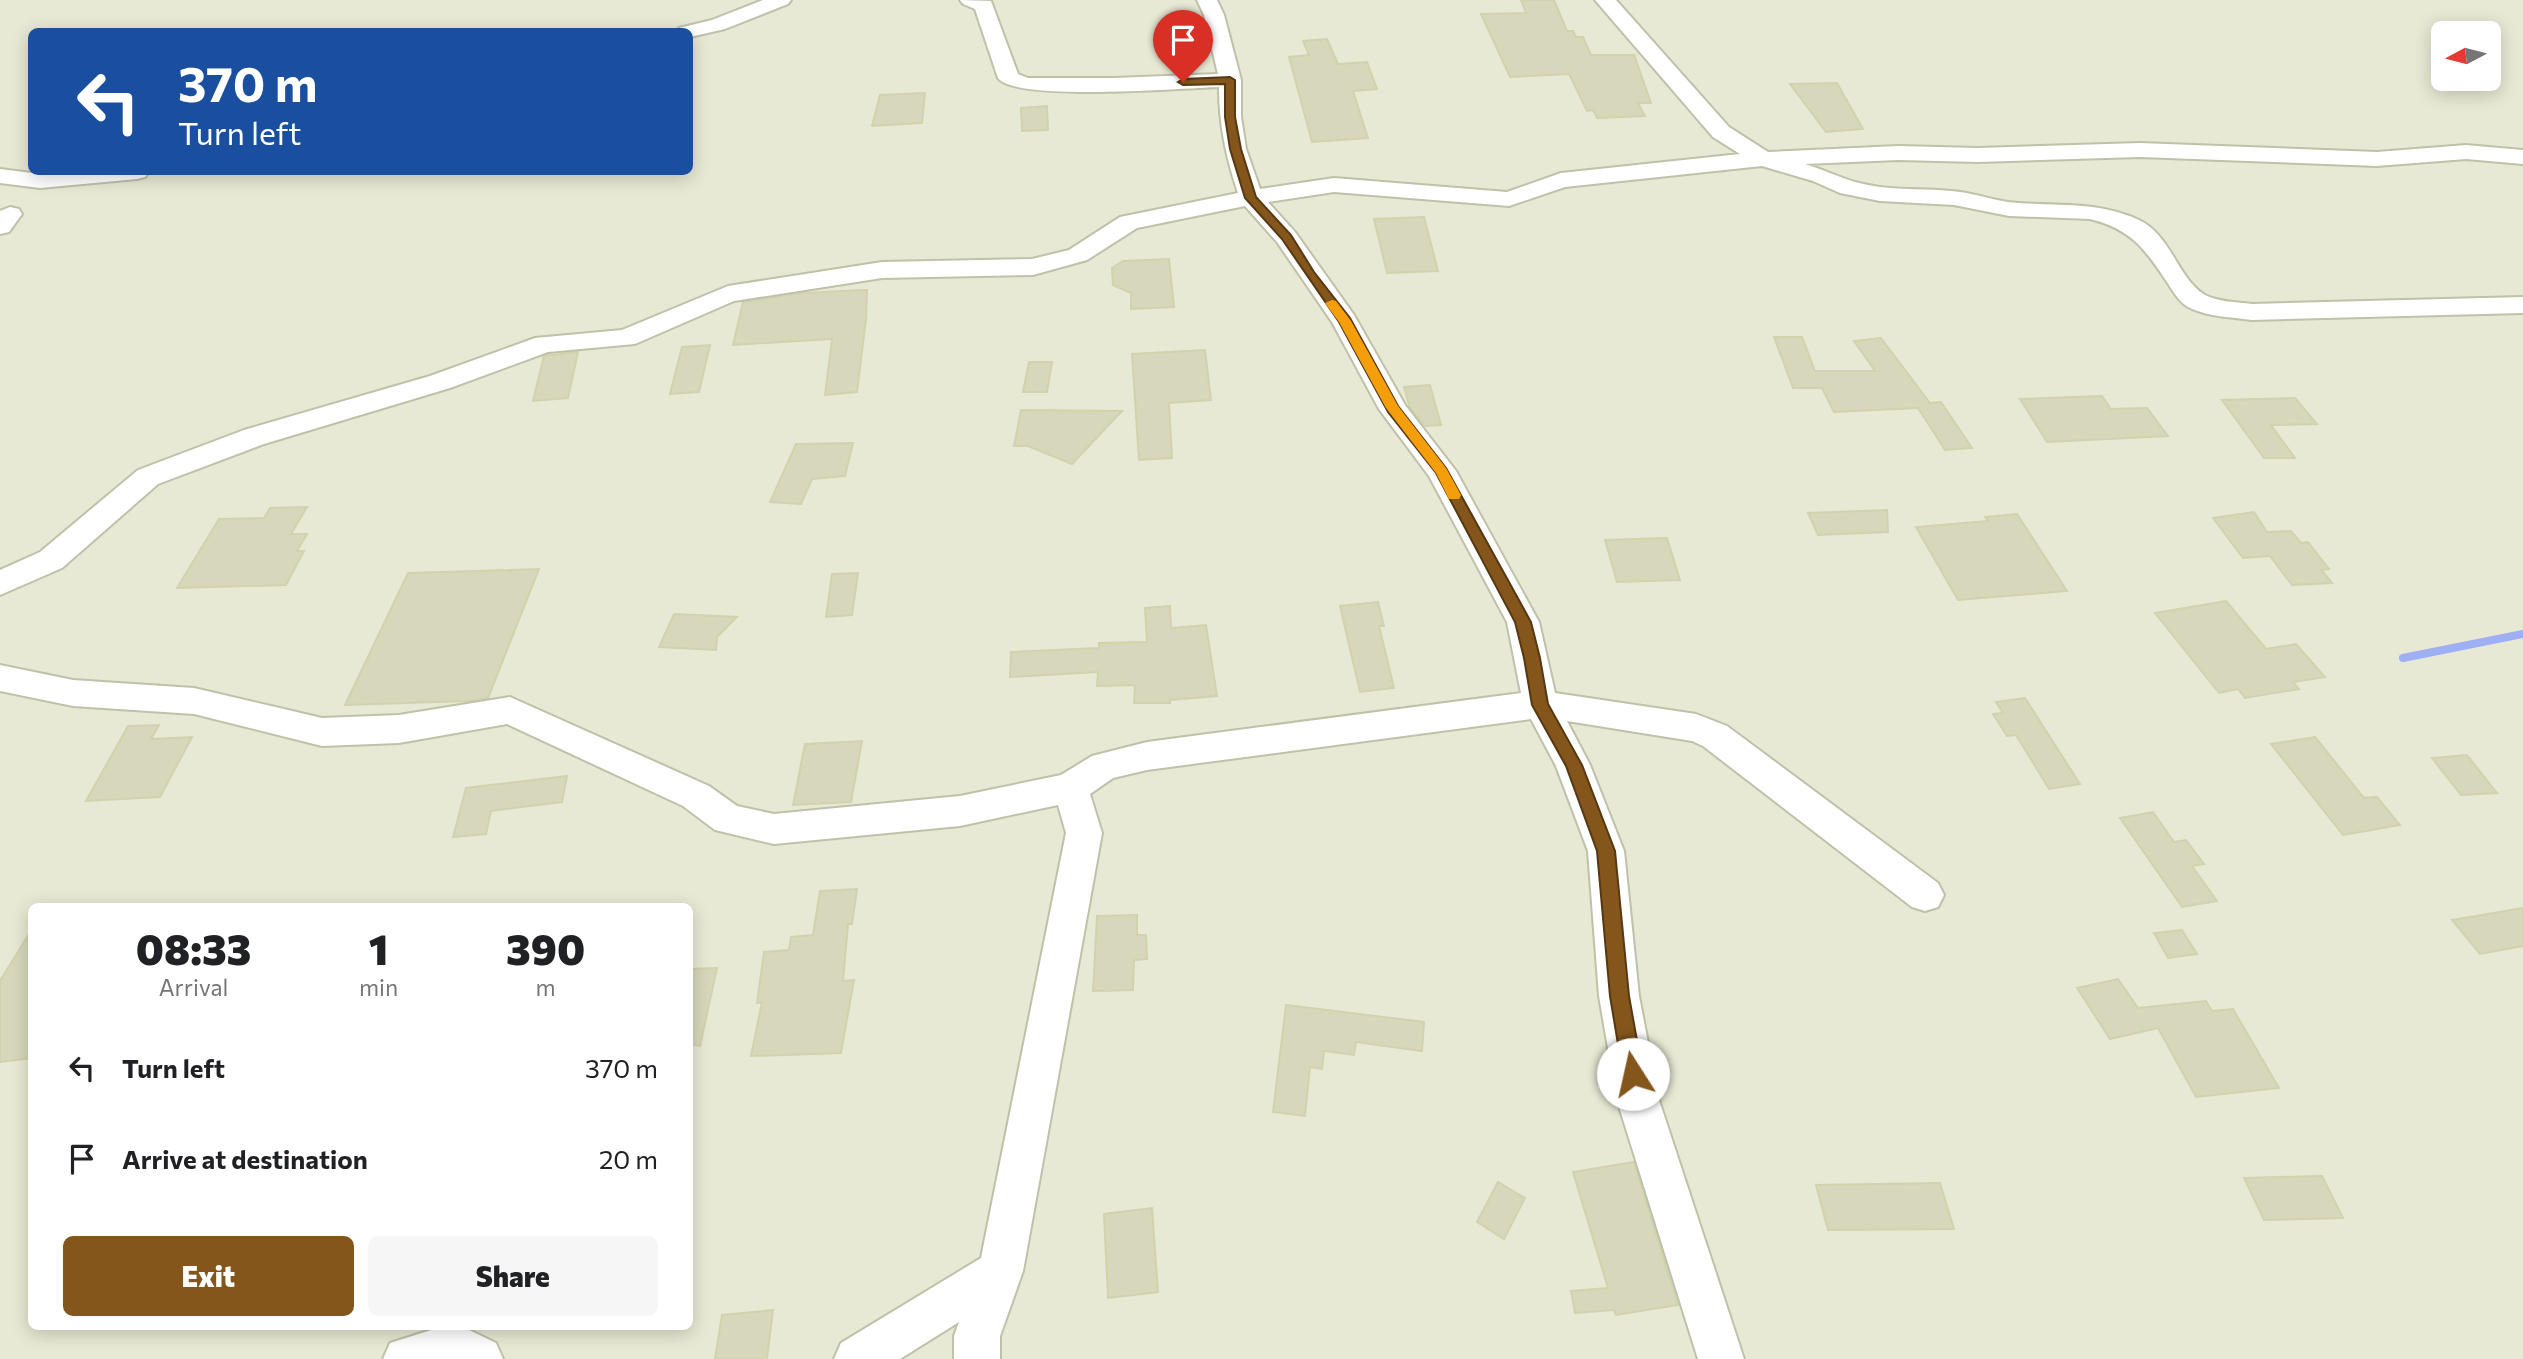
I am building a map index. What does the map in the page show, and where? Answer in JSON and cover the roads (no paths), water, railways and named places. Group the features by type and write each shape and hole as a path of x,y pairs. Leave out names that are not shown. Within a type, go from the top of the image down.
{"street":[{"path":"693,30 718,24 781,0"},
{"path":"970,0 984,5 1009,78 1024,84 1114,85 1230,80"},
{"path":"1207,0 1214,15 1230,80 1230,117 1235,149 1251,198 1286,237 1309,274 1345,321 1393,408 1441,471 1523,622 1540,705 1573,765 1606,851 1619,996 1638,1100 1721,1359"},
{"path":"1605,0 1721,132 1763,159 1821,176 1848,188 1880,194 1954,198 2009,209 2090,212 2111,217 2134,227 2154,245 2187,293 2197,301 2215,307 2252,312 2523,305"},
{"path":"0,583 51,560 148,477 254,437 440,382 544,344 626,338 729,294 881,270 1033,267 1078,255 1129,222 1251,198 1334,185 1509,200 1561,180 1763,159 1898,153 1978,155 2140,150 2377,159 2466,152 2523,157"},
{"path":"0,176 40,181 105,175"},
{"path":"0,678 72,693 194,701 322,732 399,729 510,710 696,796 729,819 774,829 960,811 1070,788 1104,766 1147,756 1540,705 1696,728 1715,736 1925,895"},
{"path":"977,1359 977,1336 1001,1271 1084,833 1070,788"},
{"path":"857,1359 1001,1271"},
{"path":"405,1359 455,1347 480,1359"}],"waterway":[{"path":"2403,658 2523,634"}]}
